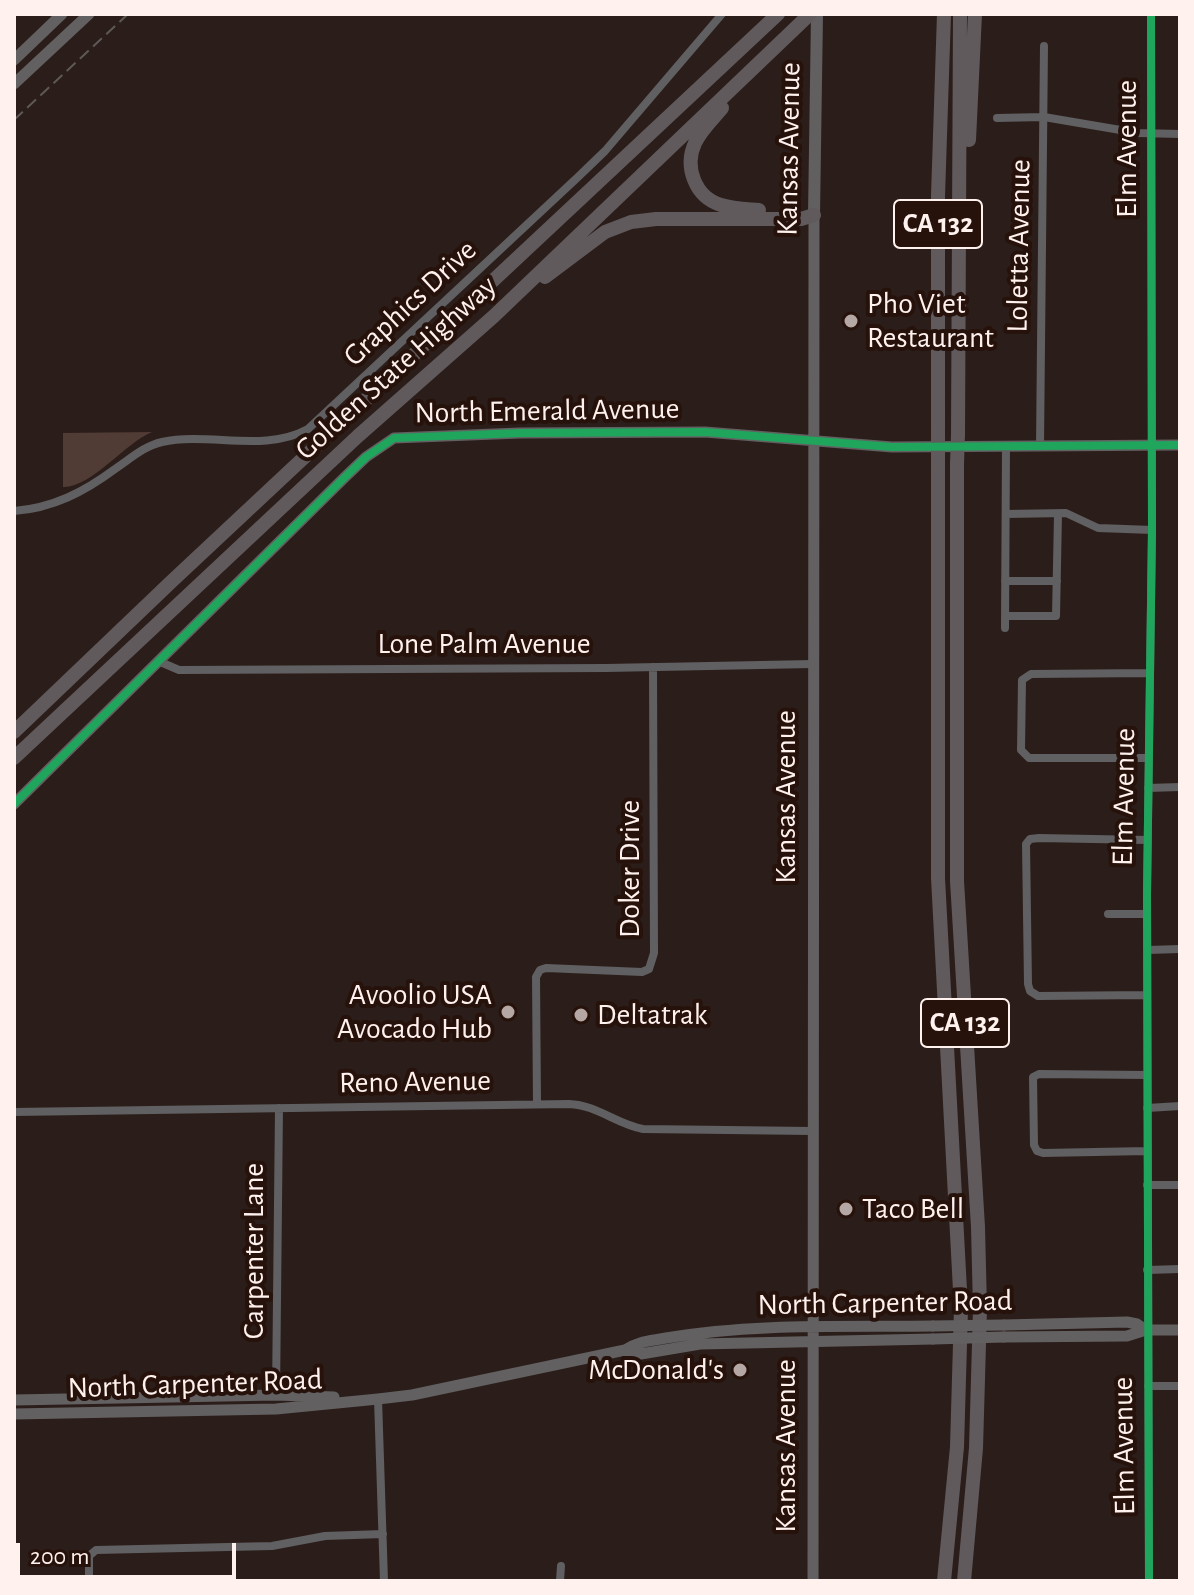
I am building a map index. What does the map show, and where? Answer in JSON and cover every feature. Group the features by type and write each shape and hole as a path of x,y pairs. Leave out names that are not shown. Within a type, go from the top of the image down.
{"highway":[{"name":"Golden State Highway","path":"14,732 778,14"},
{"name":"Golden State Highway","path":"14,758 358,436 494,316 810,14"},
{"name":"CA 132","path":"944,14 938,164 938,863 961,1309 955,1475 944,1581"},
{"path":"959,332 960,14"},
{"name":"CA 132","path":"964,1581 977,1434 980,1296 957,881 957,464 959,332 975,14"},
{"path":"760,62 696,141 692,152 692,175 701,192 721,206 802,211 814,215"},
{"path":"494,316 593,239 617,226 644,220 801,219 814,215"}],"main road":[{"path":"14,60 62,14"},
{"path":"14,84 89,14"},
{"name":"Kansas Avenue","path":"813,1581 812,439 817,14"},
{"name":"North Emerald Avenue","path":"14,804 366,457 394,438 520,433 705,432 892,447 1180,445"},
{"name":"North Carpenter Road","path":"14,1414 276,1409 378,1399 695,1333 1004,1331 1127,1322 1146,1330 1180,1330"},
{"path":"193,1410 212,1404 269,1403 274,1401 276,1395"},
{"name":"North Carpenter Road","path":"14,1400 276,1395 378,1399"},
{"path":"80,1413 100,1404 141,1404 147,1398"}],"street":[{"name":"Graphics Drive","path":"14,511 44,507 78,494 137,453 159,443 272,440 297,435 308,429 596,160 722,14"},
{"name":"Elm Avenue","path":"1149,1581 1146,1330 1147,840 1152,530 1151,14"},
{"name":"Loletta Avenue","path":"1040,446 1044,46"},
{"path":"997,118 1044,117 1151,134 1180,134"},
{"path":"1005,628 1006,447"},
{"path":"1006,514 1072,515 1098,528 1152,530"},
{"path":"1005,616 1056,616 1058,514"},
{"path":"1005,581 1057,581"},
{"name":"Lone Palm Avenue","path":"158,661 179,670 812,664"},
{"name":"Doker Drive","path":"537,1104 536,977 540,970 642,972 649,969 654,953 653,667"},
{"path":"1149,758 1029,758 1021,750 1022,680 1031,674 1150,673"},
{"path":"1148,788 1180,787"},
{"path":"1147,840 1039,838 1030,839 1026,844 1030,991 1038,996 1147,995"},
{"path":"1108,914 1147,914"},
{"path":"1148,950 1180,949"},
{"path":"1147,1075 1039,1074 1033,1077 1034,1145 1037,1151 1147,1151"},
{"name":"Reno Avenue","path":"14,1112 537,1104 587,1106 624,1124 643,1129 811,1131"},
{"path":"1147,1108 1180,1106"},
{"name":"Carpenter Lane","path":"276,1395 279,1108"},
{"path":"1147,1185 1180,1185"},
{"path":"1147,1270 1180,1269"},
{"path":"1148,1386 1180,1386"},
{"path":"378,1399 384,1581"},
{"path":"89,1581 88,1560 91,1552 98,1549 272,1546 325,1536 383,1534"},
{"path":"560,1581 561,1566"}],"shaded area":[{"path":"152,432 85,480 63,487 63,433"}],"railway":[{"path":"14,120 128,14"}],"cycle path":[{"path":"1149,1581 1147,894 1152,530 1151,14"},
{"path":"14,804 345,477 366,457 394,438 520,433 705,432 892,447 1180,445"}],"place":[{"name":"Pho Viet Restaurant","path":"851,321"},
{"name":"Avoolio USA Avocado Hub","path":"508,1012"},
{"name":"Deltatrak","path":"581,1015"},
{"name":"Taco Bell","path":"846,1209"},
{"name":"McDonald's","path":"740,1370"}]}
